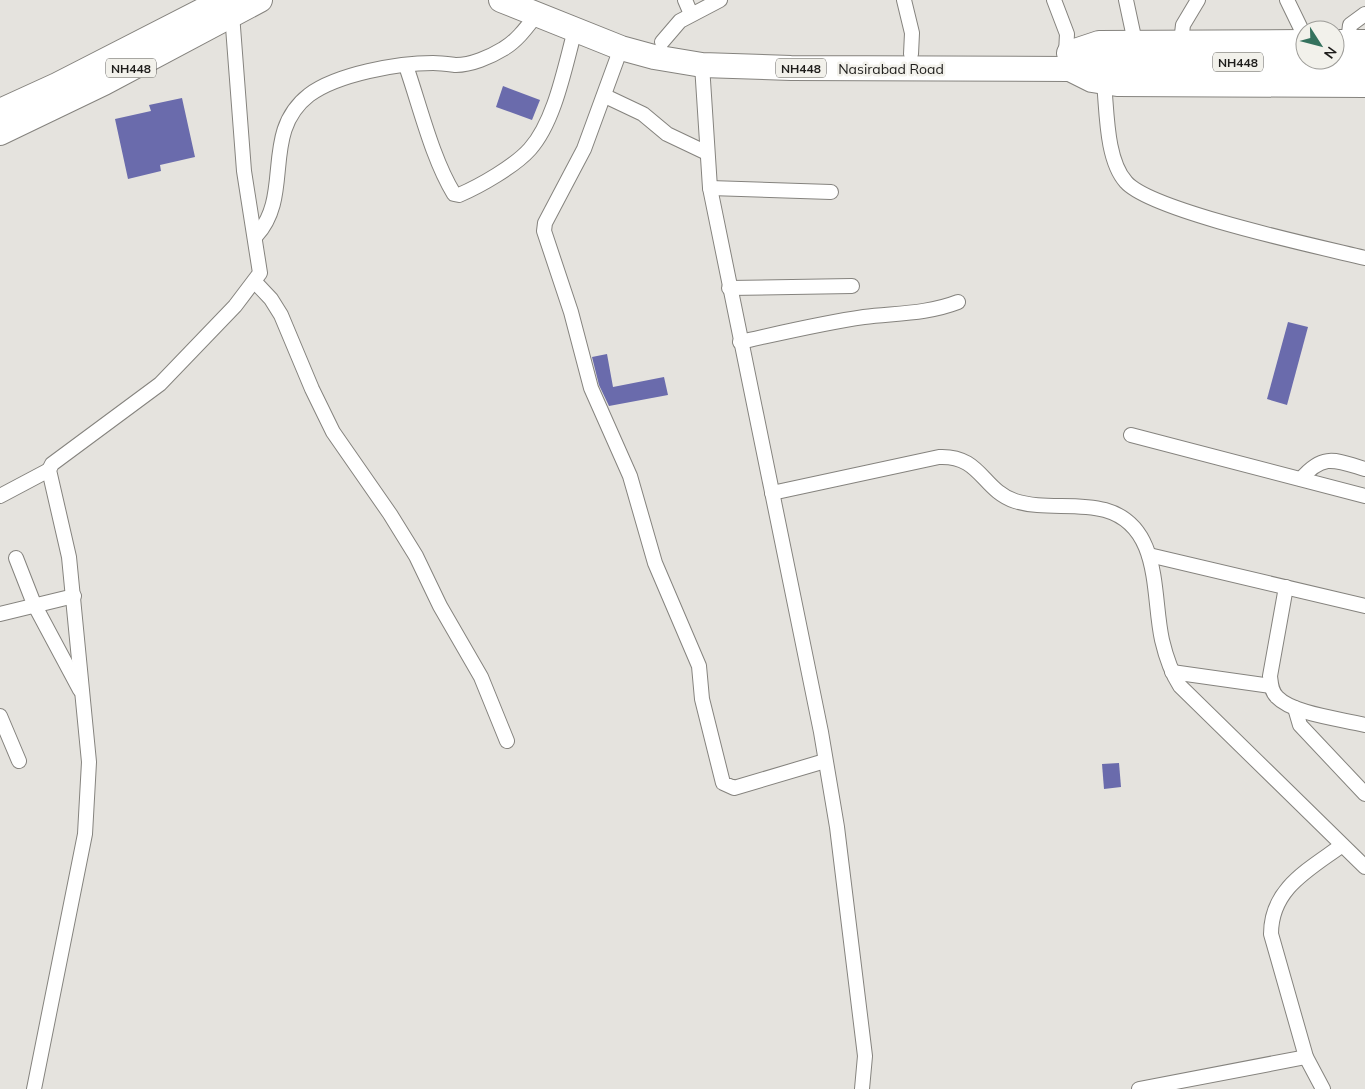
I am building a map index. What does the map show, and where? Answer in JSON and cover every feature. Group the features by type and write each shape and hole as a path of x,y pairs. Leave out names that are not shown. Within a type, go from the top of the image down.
{"highway":[{"name":"NH448","path":"0,111 228,7 260,0"},
{"name":"Nasirabad Road","path":"501,0 541,7 629,34 696,48 1068,58 1108,72 1365,62"},
{"name":"NH448","path":"0,133 104,83 228,7"},
{"name":"Nasirabad Road","path":"541,7 576,30 621,48 654,57 702,64 810,68 1068,58"},
{"path":"1068,58 1099,42 1295,42"},
{"path":"1108,72 1365,84"}],"street":[{"path":"685,0 691,14"},
{"path":"662,42 673,28 691,14 720,0"},
{"path":"904,0 912,33 911,54"},
{"path":"1054,0 1067,34 1068,58"},
{"path":"1126,0 1136,42"},
{"path":"1181,42 1183,25 1198,0"},
{"path":"1287,0 1297,20"},
{"path":"0,496 49,470 52,464 160,384 255,282 261,266 244,171 228,7"},
{"path":"256,236 262,229 272,208 281,137 291,113 310,94 323,87 361,73 433,63 464,64 473,62 511,44 541,7"},
{"path":"1349,42 1350,25 1365,14"},
{"path":"406,66 435,154 454,194 459,195 509,166 531,148 547,123 576,30"},
{"path":"621,48 584,149 545,223 544,231 571,312 591,388 630,476 655,563 699,666 702,699 723,783 734,788 825,761"},
{"path":"702,64 710,188 837,827 865,1056 862,1089"},
{"path":"1108,72 1116,166 1126,183 1138,192 1198,215 1365,258"},
{"path":"605,96 643,114 667,134 707,153"},
{"path":"710,188 831,192"},
{"path":"255,282 271,299 281,315 312,389 333,432 390,514 416,556 440,606 481,677 507,741"},
{"path":"730,288 852,286"},
{"path":"740,342 865,317 940,309 958,302"},
{"path":"1131,435 1365,496"},
{"path":"772,493 951,456 963,459 1002,494 1014,500 1087,507 1119,516 1142,538 1149,555 1162,639 1172,672 1189,697 1293,796 1341,846 1365,867"},
{"path":"1302,479 1313,466 1331,460 1365,469"},
{"path":"34,1089 85,834 89,762 69,557 49,470"},
{"path":"1149,555 1365,606"},
{"path":"16,558 34,604 83,696"},
{"path":"1286,587 1270,676 1271,686 1276,696 1295,708 1365,725"},
{"path":"0,614 34,604 74,596"},
{"path":"1172,672 1271,686"},
{"path":"1295,708 1300,725 1365,794"},
{"path":"0,716 19,761"},
{"path":"1323,1089 1306,1057 1271,934 1271,919 1286,889 1299,876 1341,846"},
{"path":"1145,1088 1306,1057"}],"building":[{"path":"503,86 540,100 532,120 496,107"},
{"path":"182,98 195,157 160,165 161,171 128,179 115,119 151,111 149,105"},
{"path":"1288,322 1308,327 1287,405 1267,399"},
{"path":"607,354 613,387 664,377 668,395 609,406 599,385 592,357"},
{"path":"1119,763 1121,787 1104,789 1102,764"}]}
